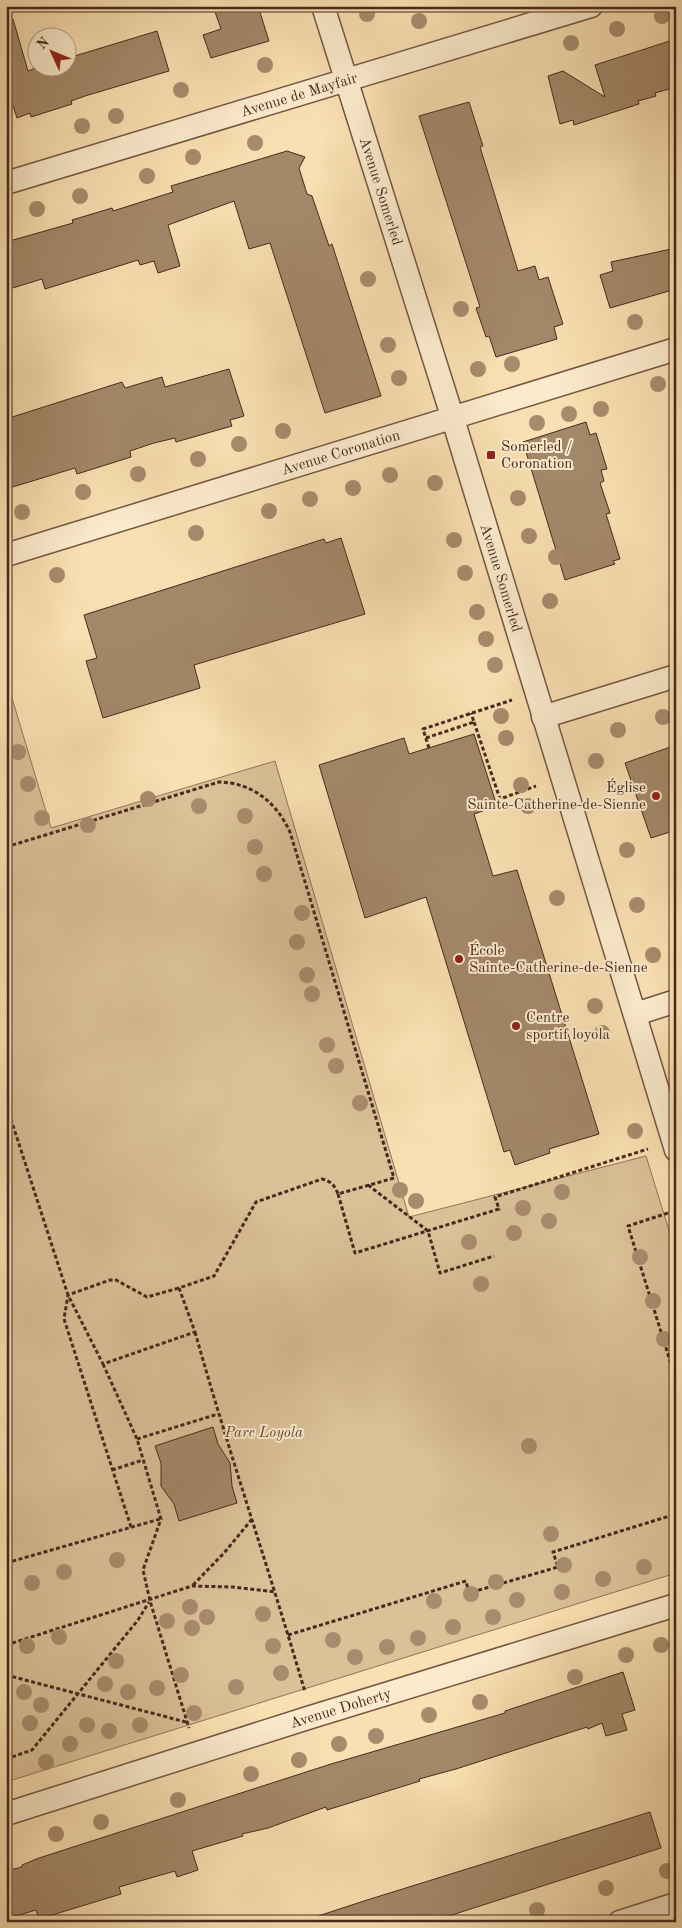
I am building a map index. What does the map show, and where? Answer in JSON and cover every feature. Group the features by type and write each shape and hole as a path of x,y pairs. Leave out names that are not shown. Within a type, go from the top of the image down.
{"street":[{"name":"Avenue Somerled","path":"322,6 453,419 676,1150"},
{"name":"Avenue de Mayfair","path":"6,183 592,6"},
{"name":"Avenue Coronation","path":"6,555 676,349"},
{"path":"543,717 676,676"},
{"path":"636,1014 676,1001"},
{"name":"Avenue Doherty","path":"6,1814 311,1717 676,1605"},
{"path":"620,1922 676,1904"}],"path":[{"path":"429,748 423,729 512,700"},
{"path":"471,714 500,799 536,786"},
{"path":"426,738 474,722"},
{"path":"6,847 219,782 247,787 273,804 283,817 290,832 394,1178 338,1194"},
{"path":"6,1104 68,1295 103,1364 137,1439 161,1518 143,1570 150,1601 188,1728"},
{"path":"68,1295 110,1280 116,1280 147,1298 214,1276 252,1207 261,1198 322,1179 328,1180 335,1186 355,1253 499,1209 495,1197 648,1149"},
{"path":"368,1184 428,1231 440,1273 494,1256"},
{"path":"668,1213 628,1226 676,1380"},
{"path":"179,1288 276,1592 305,1693"},
{"path":"68,1295 64,1319 131,1527"},
{"path":"103,1364 194,1332"},
{"path":"137,1439 218,1414"},
{"path":"112,1470 143,1460"},
{"path":"288,1635 466,1581 469,1593 558,1567 553,1552 676,1514"},
{"path":"6,1563 161,1518"},
{"path":"192,1586 224,1553 252,1519"},
{"path":"6,1645 150,1601 192,1586 276,1592"},
{"path":"6,1759 32,1750 138,1620 150,1601"},
{"path":"6,1675 186,1722"}],"green space":[{"name":"Parc Loyola","path":"6,678 51,828 275,761 409,1217 646,1156 676,1253 676,1573 6,1782"}],"building":[{"path":"213,6 258,6 269,41 211,58 203,35 221,29"},
{"path":"13,19 28,71 28,78 78,78 78,55 157,31 169,71 85,96 71,101 72,104 31,117 30,113 17,118 6,84 6,20"},
{"path":"676,39 676,87 655,93 656,96 638,101 639,104 574,125 573,120 560,124 548,76 563,71 605,97 595,65"},
{"path":"469,102 483,146 480,147 518,271 535,266 539,280 548,277 563,324 554,327 557,339 496,357 489,336 486,337 476,308 480,307 419,116"},
{"path":"287,151 305,157 299,168 307,194 312,196 329,246 332,244 381,396 325,413 270,243 249,249 234,201 168,225 180,266 158,273 154,261 140,265 138,260 45,289 42,279 6,290 6,242 73,223 72,220 112,208 113,211 173,192 171,186"},
{"path":"676,248 676,289 610,308 600,275 613,271 611,262"},
{"path":"229,369 244,416 230,420 232,426 176,442 175,438 154,443 130,451 131,457 77,474 75,468 6,489 6,419 122,382 125,388 162,377 165,387"},
{"path":"586,422 590,435 596,433 607,469 601,470 604,481 600,483 610,513 606,514 620,559 613,561 615,564 565,580 523,442"},
{"path":"341,538 365,614 194,665 200,688 103,718 86,661 97,658 84,615 324,539 326,543"},
{"name":"Centre sportif loyola","path":"474,734 497,806 474,814 493,876 517,870 599,1134 549,1149 550,1153 515,1165 510,1150 504,1152 426,897 365,918 319,765 404,738 409,754"},
{"name":"Église Sainte-Catherine-de-Sienne","path":"676,745 676,830 651,838 625,763"},
{"path":"213,1427 218,1444 230,1463 232,1486 237,1503 179,1521 174,1504 161,1486 161,1463 155,1446"},
{"path":"623,1672 635,1710 622,1714 627,1730 606,1736 602,1723 588,1729 587,1727 419,1779 420,1781 327,1810 326,1807 268,1828 242,1834 243,1836 192,1851 198,1870 177,1877 175,1871 119,1887 121,1894 39,1919 36,1910 6,1919 6,1871 22,1867 22,1865 39,1858 331,1764 505,1713 505,1711"},
{"path":"650,1812 661,1848 430,1922 316,1922 315,1917"}],"place":[{"name":"Somerled / Coronation","path":"491,455"},
{"name":"Église Sainte-Catherine-de-Sienne","path":"656,796"},
{"name":"École Sainte-Catherine-de-Sienne","path":"459,959"},
{"name":"Centre sportif loyola","path":"516,1026"}]}
